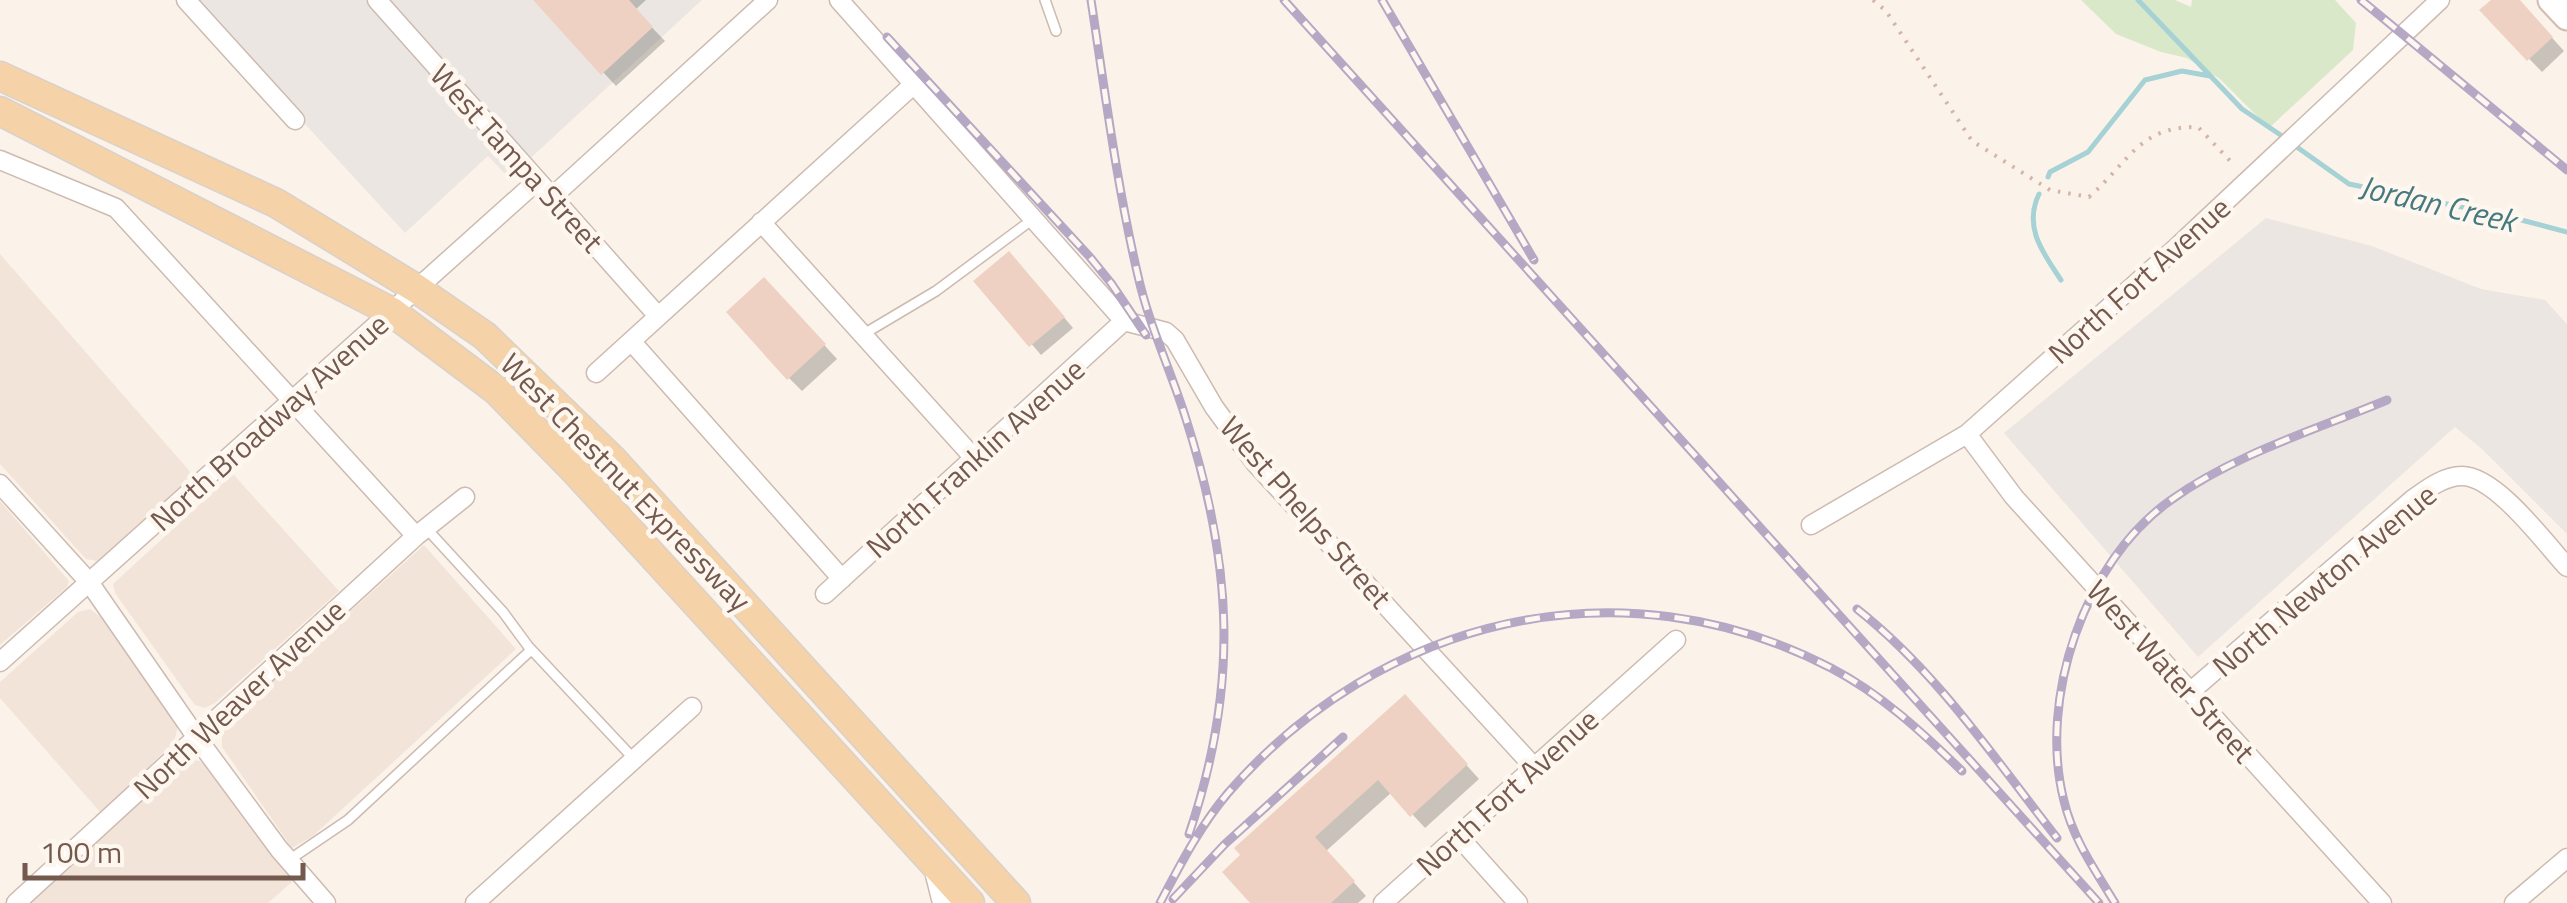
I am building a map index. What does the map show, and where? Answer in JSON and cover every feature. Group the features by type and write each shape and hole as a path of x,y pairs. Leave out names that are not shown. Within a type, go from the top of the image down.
{"main road":[{"path":"2551,0 2567,18"},
{"name":"West Chestnut Expressway","path":"0,76 276,204 486,336 613,460 1016,903"},
{"name":"West Chestnut Expressway","path":"0,111 392,312 496,390 577,473 970,903"}],"street":[{"path":"186,0 296,120"},
{"name":"West Tampa Street","path":"377,0 658,316"},
{"path":"552,197 768,0"},
{"path":"839,0 1124,321"},
{"name":"North Fort Avenue","path":"1811,525 1967,434 2308,127 2440,0"},
{"path":"596,373 913,85"},
{"path":"0,160 116,208 292,401 421,532"},
{"name":"North Broadway Avenue","path":"0,662 537,181"},
{"path":"761,222 974,458"},
{"name":"North Franklin Avenue","path":"825,594 1124,321"},
{"name":"West Phelps Street","path":"1124,321 1166,332 1175,340 1214,406 1256,464 1534,767"},
{"path":"631,341 842,579"},
{"name":"West Water Street","path":"1967,434 2014,497 2382,903"},
{"name":"North Newton Avenue","path":"2190,692 2436,483 2463,476 2488,486 2514,508 2567,567"},
{"path":"0,484 90,582 197,738 326,903"},
{"name":"North Weaver Avenue","path":"16,903 421,532 465,497"},
{"name":"North Fort Avenue","path":"1383,903 1676,640"},
{"path":"475,903 692,708"},
{"path":"1459,837 1518,903"},
{"path":"2514,903 2567,858"},
{"path":"932,862 942,903"}],"lane":[{"path":"1045,0 1056,31"},
{"path":"862,335 936,291 1033,219"},
{"path":"421,532 502,612 531,650 634,759"},
{"path":"289,860 348,820 531,650"}],"path":[{"path":"1873,0 1886,11 1972,141 2050,190 2089,197 2115,174 2132,150 2170,126 2198,127 2249,180"}],"shaded area":[{"path":"191,0 702,0 509,178 488,156 405,233"},
{"path":"2266,218 2372,246 2481,289 2545,300 2567,324 2567,534 2455,427 2198,657 2004,433"},
{"path":"0,254 193,475 97,561 86,559 0,464"},
{"path":"233,474 339,591 205,708 195,705 189,697 115,593 113,584"},
{"path":"0,501 69,581 67,587 0,645"},
{"path":"424,545 516,649 313,836 292,848 222,747 222,727"},
{"path":"90,609 107,622 178,726 174,742 101,813 0,698 0,682 78,612"},
{"path":"192,760 208,768 293,881 268,903 28,903 181,765"}],"green space":[{"path":"2081,0 2175,0 2191,7 2192,0 2335,0 2356,23 2353,50 2269,128 2220,79 2187,58 2116,34"}],"building":[{"path":"533,0 629,0 653,27 601,75"},
{"path":"2491,0 2520,0 2553,37 2527,61 2479,10"},
{"path":"1009,251 1065,317 1029,347 973,281"},
{"path":"764,277 826,344 787,380 726,312"},
{"path":"1405,694 1468,764 1410,817 1378,780 1315,837 1355,881 1331,903 1250,903 1222,872 1240,855 1234,848"}],"waterway":[{"name":"Jordan Creek","path":"2138,0 2242,109 2285,138"},
{"path":"2048,177 2050,172 2088,152 2145,80 2182,71 2210,76"},
{"name":"Jordan Creek","path":"2294,145 2349,184 2567,232"},
{"path":"2039,194 2034,229 2061,280"}],"railway":[{"path":"1091,0 1138,276 1202,473 1221,576 1224,626 1216,728 1189,834"},
{"path":"1284,0 2099,903"},
{"path":"1382,0 1534,260"},
{"path":"2361,0 2567,170"},
{"path":"887,37 1089,256 1146,335"},
{"path":"2115,903 2073,828 2058,761 2063,677 2092,595 2114,558 2140,526 2171,500 2248,456 2387,400"},
{"path":"1857,609 1939,688 2057,838"},
{"path":"1160,903 1218,806 1289,733 1357,684 1430,647 1508,624 1588,613 1670,617 1751,635 1831,668 1867,690 1962,771"},
{"path":"1173,899 1225,844 1343,737"}]}
